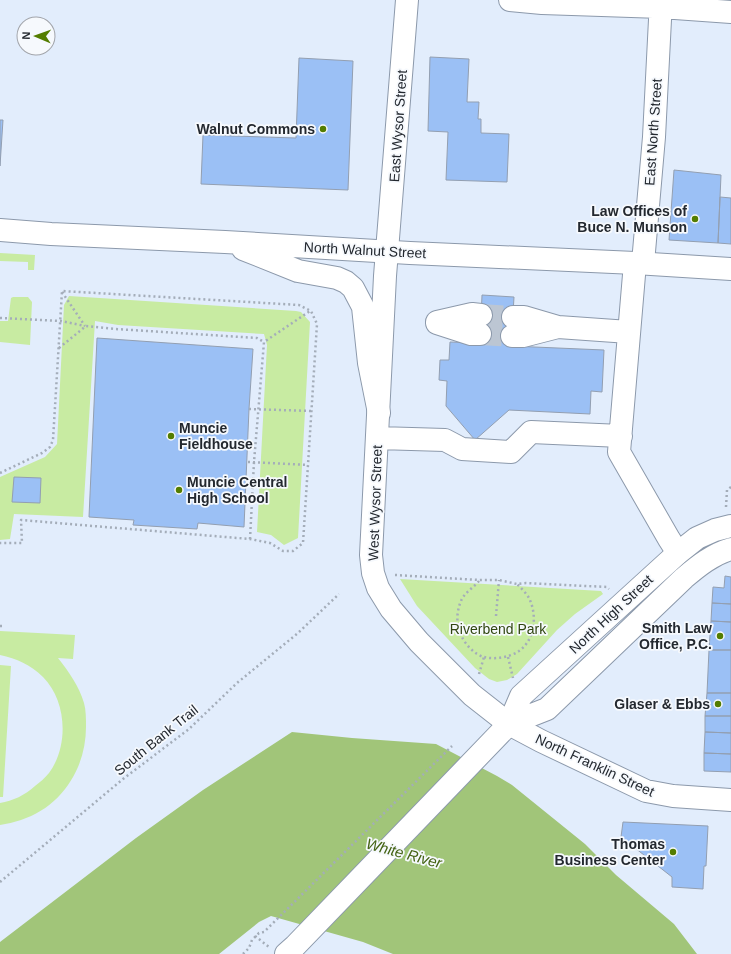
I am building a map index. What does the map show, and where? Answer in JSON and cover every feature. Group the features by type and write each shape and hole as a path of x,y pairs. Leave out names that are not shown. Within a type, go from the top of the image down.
{"main road":[{"name":"East Wysor Street","path":"388,251 408,0"},
{"path":"510,0 661,4 731,12"},
{"name":"East North Street","path":"661,4 654,137 629,332 619,452 668,539 678,553"},
{"name":"North Walnut Street","path":"0,230 51,234 225,242 410,253 639,263 731,269"},
{"path":"225,242 298,271 337,278 346,282 353,288 362,307 369,363 379,413"},
{"name":"West Wysor Street","path":"388,251 385,284 372,555 373,573 378,588 392,609 419,642 472,695 509,724"},
{"path":"437,322 472,334 480,324"},
{"path":"513,326 523,336 558,327 629,332"},
{"path":"378,438 445,440 462,449 511,452 532,432 621,436"},
{"name":"North High Street","path":"284,950 388,848 509,724 521,696 678,553 697,538 715,530 728,518"},
{"name":"North High Street","path":"509,724 547,709 684,578 704,562 725,551 731,550"},
{"name":"North Franklin Street","path":"509,724 541,741 646,791 676,796 731,800"}],"path":[{"path":"0,543 22,544 21,520 250,539 270,543 283,551 293,551 303,543 317,324 310,311 299,305 62,291"},
{"path":"0,473 42,453 50,447 53,440 62,291"},
{"path":"62,291 86,326"},
{"path":"264,342 310,311"},
{"path":"0,318 61,321 86,326 116,329 257,338 264,342"},
{"path":"59,348 86,326"},
{"path":"250,539 254,462 264,342"},
{"path":"249,409 311,411"},
{"path":"248,462 308,465"},
{"path":"728,518 727,490 731,487"},
{"path":"395,575 499,580 517,584 526,583 607,587 611,591"},
{"path":"479,580 461,600 457,622 459,631 464,641 473,651 484,657 508,657 520,650 527,643 534,625 534,614 528,598 517,584"},
{"path":"496,616 499,580"},
{"name":"South Bank Trail","path":"0,882 123,779 189,729 236,683 298,633 339,594"},
{"path":"479,677 484,657"},
{"path":"508,657 513,681"},
{"path":"242,954 249,948 255,936 264,932 452,746"},
{"path":"255,936 284,950"}],"green space":[{"path":"0,253 35,255 34,270 28,270 28,262 0,261"},
{"path":"69,296 301,312 310,322 298,538 284,545 271,535 257,532 267,345 264,334 118,325 95,321 83,517 14,514 10,539 0,540 0,477 45,457 57,444 64,305"},
{"path":"28,297 32,302 30,345 0,342 0,321 8,321 11,298"},
{"name":"Riverbend Park","path":"400,579 601,591 603,594 575,614 557,630 517,674 507,680 497,682 489,679 475,668 417,606"},
{"path":"0,631 75,635 73,659 58,658 73,679 82,697 85,709 86,727 85,743 76,771 59,796 48,806 35,814 21,820 0,825 0,803 10,801 23,795 49,773 60,750 62,724 61,711 57,698 43,677 23,663 0,655"},
{"path":"0,665 11,666 3,797 0,797"}],"water":[{"name":"White River","path":"292,732 436,744 497,776 512,785 585,844 616,875 674,924 697,954 393,954 363,942 271,916 259,922 219,954 0,954 0,942 136,838 203,790"}],"building":[{"path":"430,57 469,59 467,102 479,102 478,119 481,119 481,133 509,134 507,182 446,180 448,132 428,131"},
{"name":"Walnut Commons","path":"299,58 353,61 348,190 201,184 203,135 296,138"},
{"path":"0,120 3,120 0,166"},
{"name":"Law Offices of Buce N. Munson","path":"674,170 721,175 718,243 669,240"},
{"path":"720,197 731,198 731,244 718,243"},
{"path":"482,295 514,297 511,346 604,350 602,392 591,391 590,414 509,410 475,440 446,406 447,381 439,380 440,360 449,360 450,342 480,343"},
{"name":"Muncie Fieldhouse","path":"97,338 253,349 244,527 198,523 197,529 133,525 134,520 89,517"},
{"path":"14,477 41,478 40,503 12,502"},
{"path":"725,576 731,577 731,604 712,603 713,587 724,588"},
{"path":"712,603 731,604 731,622 711,621"},
{"name":"Smith Law Office, P.C.","path":"711,621 731,622 731,650 709,650"},
{"path":"709,650 731,650 731,693 707,693"},
{"name":"Glaser & Ebbs","path":"707,693 731,693 731,716 705,716"},
{"path":"705,716 731,716 731,733 705,732"},
{"path":"705,732 731,733 731,754 704,753"},
{"path":"704,753 731,754 731,772 704,771"},
{"name":"Thomas Business Center","path":"623,822 708,826 703,889 672,887 672,877 621,837"}],"tunnel":[{"path":"481,315 513,317"},
{"path":"480,334 512,336"}],"place":[{"name":"Walnut Commons","path":"323,129"},
{"name":"Law Offices of Buce N. Munson","path":"695,219"},
{"name":"Muncie Fieldhouse","path":"171,436"},
{"name":"Muncie Central High School","path":"179,490"},
{"name":"Smith Law Office, P.C.","path":"720,636"},
{"name":"Glaser & Ebbs","path":"718,704"},
{"name":"Thomas Business Center","path":"673,852"}]}
